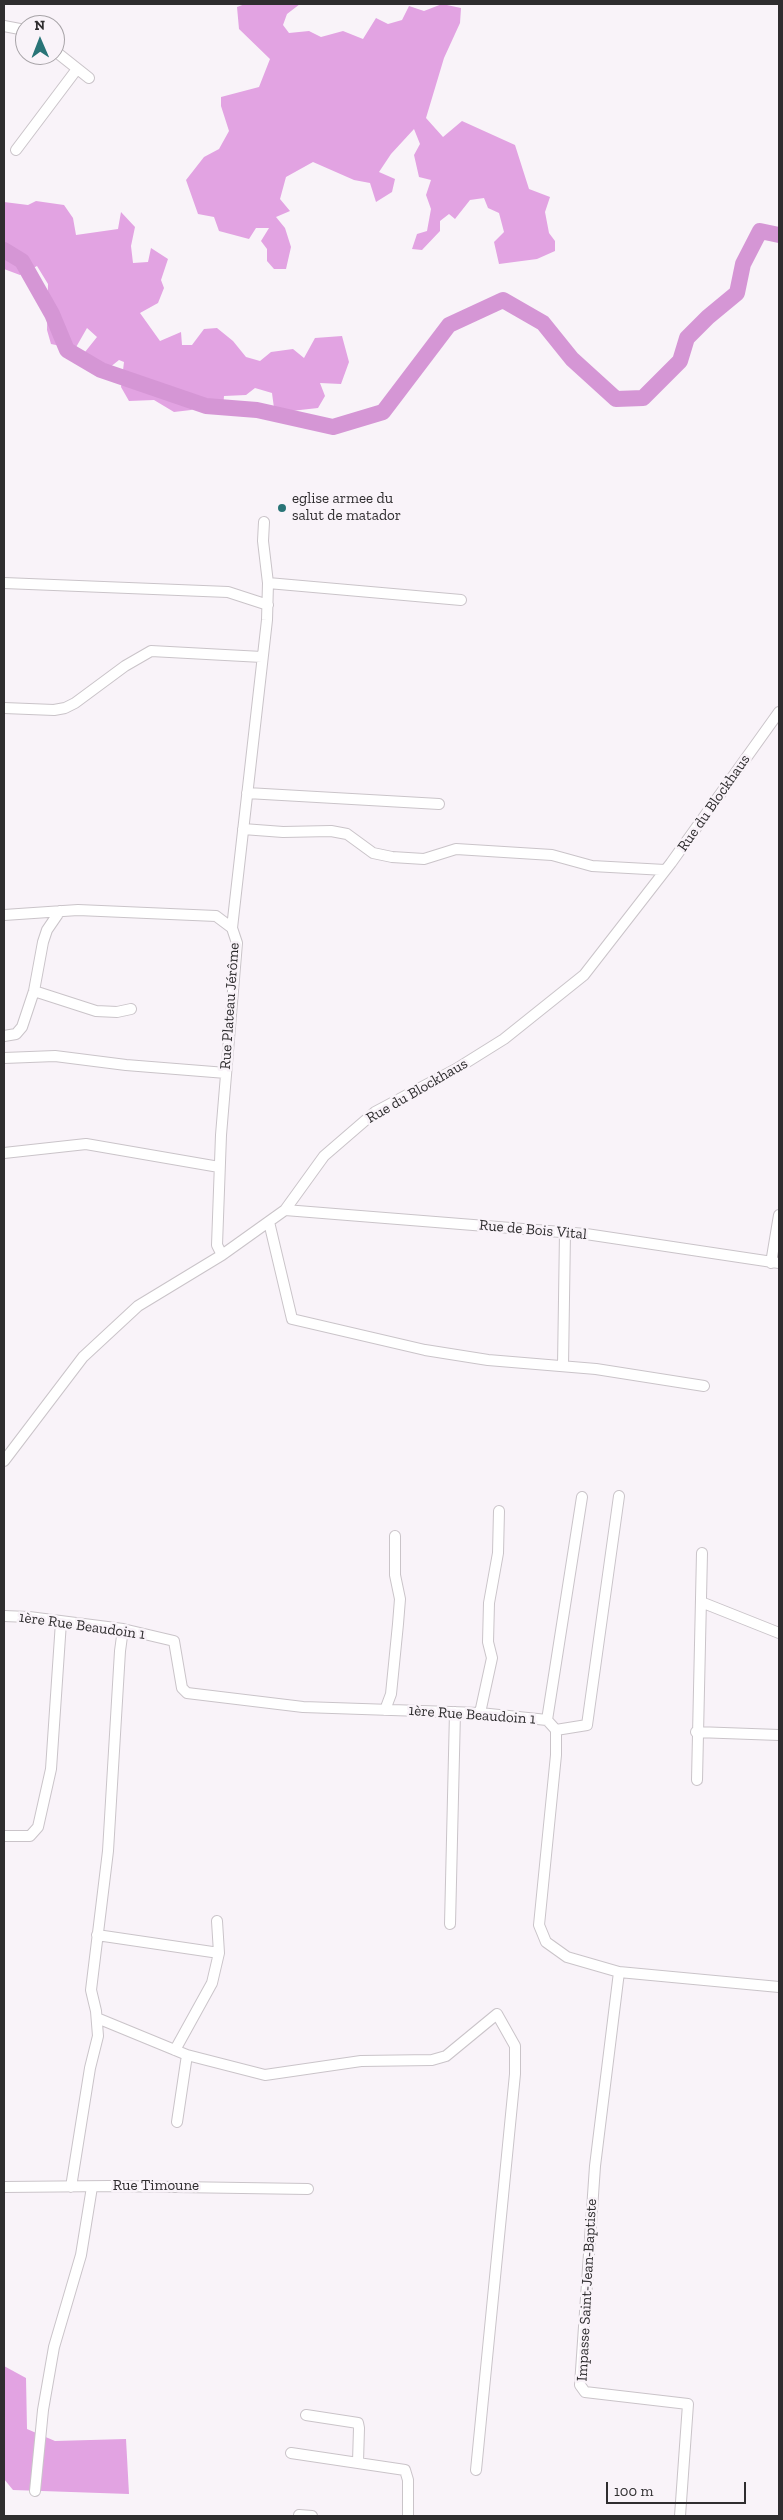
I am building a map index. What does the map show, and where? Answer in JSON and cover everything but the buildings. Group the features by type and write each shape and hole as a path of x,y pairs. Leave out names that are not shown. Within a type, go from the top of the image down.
{"street":[{"path":"65,59 89,78"},
{"path":"16,150 77,69"},
{"path":"232,928 268,605 268,583 263,541 264,522"},
{"path":"4,583 228,592 268,605"},
{"path":"268,583 461,600"},
{"path":"4,708 54,710 65,708 75,703 125,666 151,651 161,650 262,657"},
{"name":"Rue du Blockhaus","path":"4,1461 83,1357 138,1306 222,1254 285,1210 324,1156 375,1112 456,1069 504,1039 584,975 665,870 779,712"},
{"path":"247,793 439,804"},
{"path":"243,828 283,832 331,831 346,834 373,852 392,857 424,859 456,849 552,855 592,866 665,870"},
{"name":"Rue Plateau Jérôme","path":"4,915 78,910 216,916 232,928 236,943 219,1167 216,1245 222,1254"},
{"path":"4,1036 12,1036 20,1030 34,991 45,936 60,911"},
{"path":"34,991 96,1011 117,1012 131,1009"},
{"path":"4,1058 55,1056 126,1065 226,1073"},
{"path":"4,1153 86,1144 219,1167"},
{"name":"Rue de Bois Vital","path":"285,1210 565,1232 775,1263"},
{"path":"775,1263 779,1215"},
{"path":"269,1222 292,1319 425,1350 488,1360 596,1369 704,1386"},
{"path":"563,1366 565,1232"},
{"path":"556,1730 587,1725 619,1496"},
{"path":"548,1720 582,1497"},
{"path":"480,1713 492,1658 488,1642 489,1603 498,1553 499,1512"},
{"path":"385,1710 391,1694 400,1599 395,1575 395,1536"},
{"path":"697,1780 696,1732 702,1553"},
{"path":"701,1602 779,1633"},
{"name":"1ère Rue Beaudoin 1","path":"4,1616 29,1616 61,1622 123,1629 174,1641 182,1688 188,1693 304,1707 480,1713 548,1720 556,1730 556,1755 538,1925 546,1942 567,1957 620,1972 779,1987"},
{"path":"4,1836 30,1836 38,1827 51,1769 61,1622"},
{"path":"71,2187 90,2068 98,2036 97,2018 91,1990 108,1851 120,1651 123,1629"},
{"path":"450,1924 455,1712"},
{"path":"696,1732 779,1735"},
{"path":"175,2050 212,1983 219,1953 217,1921"},
{"path":"97,1935 219,1953"},
{"name":"Impasse Saint-Jean-Baptiste","path":"620,1972 595,2166 580,2386 585,2392 688,2404 680,2516"},
{"path":"97,2018 187,2055 265,2075 304,2071 361,2061 432,2060 446,2056 497,2014 515,2046 514,2074 476,2470"},
{"path":"177,2122 187,2055"},
{"name":"Rue Timoune","path":"4,2187 308,2189"},
{"path":"35,2491 43,2410 54,2347 81,2255 92,2187"},
{"path":"306,2415 358,2423 360,2428 358,2462"},
{"path":"291,2452 405,2470 408,2480 408,2516"},
{"path":"299,2515 312,2516"}],"shaded area":[{"path":"245,4 300,4 287,14 283,25 289,33 309,31 321,37 343,31 363,39 376,18 388,24 402,20 409,6 424,11 442,4 461,8 460,23 444,58 426,118 443,137 462,121 515,145 529,189 550,197 545,212 549,233 555,241 555,251 537,259 499,264 494,242 504,232 499,213 488,208 484,198 470,200 455,219 449,214 440,221 440,231 422,250 412,249 417,234 427,231 431,209 426,195 431,180 419,177 414,155 420,144 414,129 391,154 379,172 395,179 392,192 376,202 370,183 354,180 313,162 286,177 280,199 290,211 276,217 285,228 291,247 286,269 274,269 267,261 267,249 261,241 269,228 256,228 249,239 219,231 214,217 198,214 186,180 204,157 219,149 229,131 221,106 221,97 259,87 270,59 239,29 237,7"},
{"path":"36,201 64,205 73,218 76,235 118,229 121,212 135,227 131,246 133,263 148,262 151,248 168,259 161,280 164,288 158,303 140,313 160,341 181,332 182,345 192,345 204,329 217,328 233,341 246,357 260,361 271,352 293,349 304,358 315,338 342,336 349,362 341,384 320,383 325,396 318,408 282,412 274,408 272,393 255,388 246,395 224,396 223,408 206,403 191,410 174,412 154,400 129,401 121,387 124,362 119,360 109,368 94,364 85,352 97,337 87,328 75,349 51,344 47,330 48,284 37,266 20,275 4,269 4,202 28,205"},
{"path":"4,2366 26,2378 27,2429 55,2441 126,2439 129,2494 13,2490 4,2479"}],"waterway":[{"path":"4,250 22,261 52,314 67,350 101,370 206,406 257,410 333,427 383,412 449,325 503,300 543,323 572,359 616,399 643,398 680,361 687,338 708,317 737,293 743,264 760,231 779,235"}],"place":[{"name":"eglise armee du salut de matador","path":"282,508"}]}
